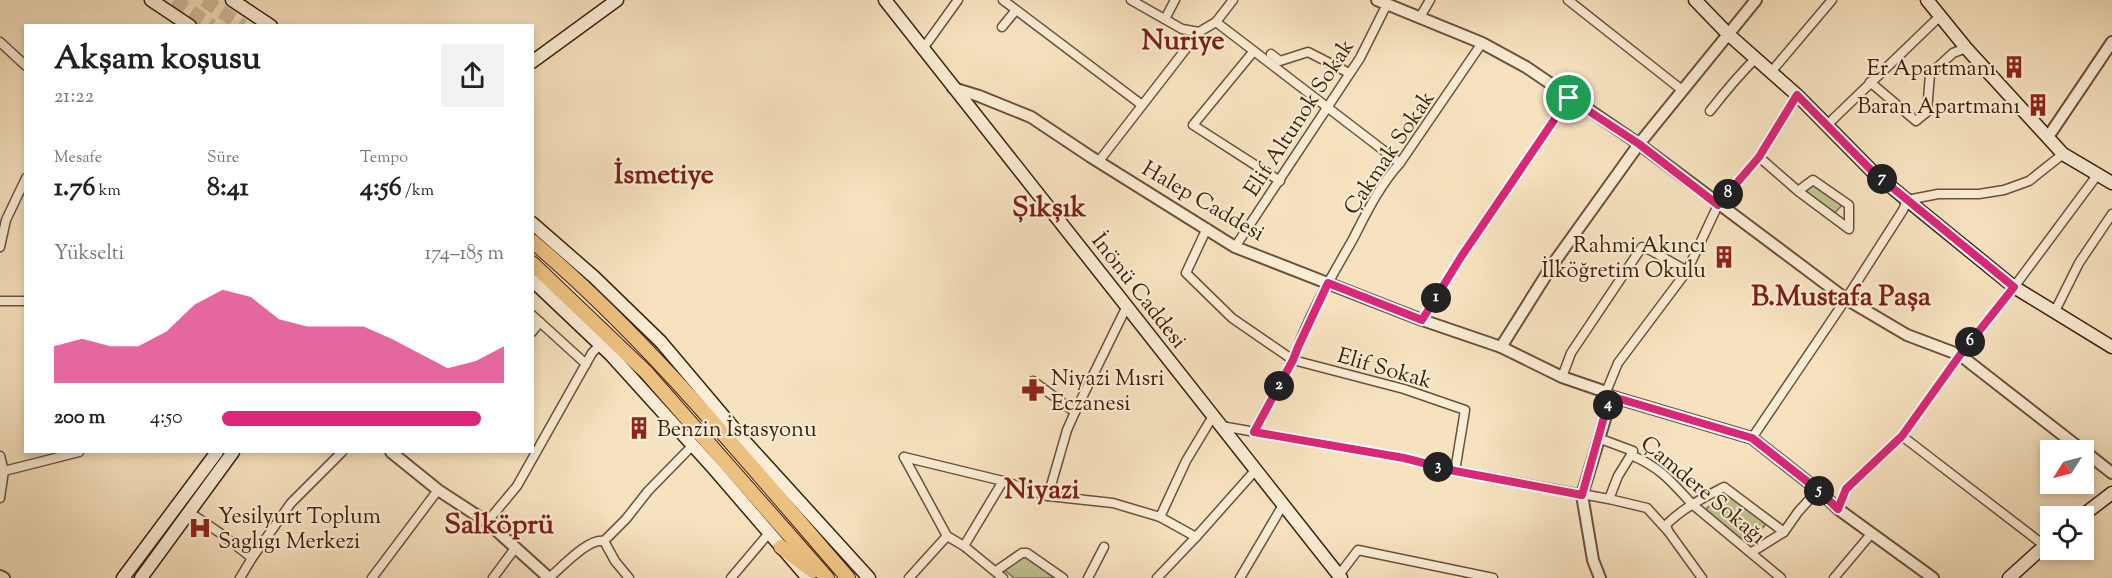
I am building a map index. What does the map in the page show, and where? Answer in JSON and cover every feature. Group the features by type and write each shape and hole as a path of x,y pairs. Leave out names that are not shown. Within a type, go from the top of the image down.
{"highway":[{"path":"534,243 647,352 848,578"},
{"path":"534,265 646,372 827,578"},
{"path":"781,547 821,578"}],"main road":[{"path":"152,0 187,24"},
{"path":"232,0 268,24"},
{"path":"534,51 605,0"},
{"path":"534,61 617,0"},
{"name":"İnönü Caddesi","path":"878,0 950,87 1338,577"},
{"name":"İnönü Caddesi","path":"885,0 1124,312 1215,423 1280,510 1338,577"},
{"path":"1695,0 1728,34 1797,95 1872,171 1906,200 2014,287 2112,347"},
{"path":"1927,0 1966,48 2063,154 2112,183"},
{"path":"534,225 617,297 661,342 748,446 867,578"},
{"path":"534,282 600,345 693,446 808,578"},
{"path":"123,578 216,453"},
{"path":"141,578 232,453"},
{"path":"2094,507 2112,493"},
{"path":"806,530 821,536 857,575 867,578"},
{"path":"2009,578 2040,551"}],"street":[{"path":"922,50 958,0"},
{"path":"1003,0 1142,105"},
{"path":"1131,0 1182,29 1199,32"},
{"path":"1165,19 1176,0"},
{"path":"1100,161 1199,32 1216,22 1233,0"},
{"path":"1419,17 1430,0"},
{"path":"1568,0 1682,90"},
{"path":"1502,347 1554,264 1639,144 1756,0"},
{"path":"1771,72 1832,0"},
{"path":"1382,2 1482,43 1526,67 1639,144 1846,299 1907,335 1960,355 2070,440"},
{"name":"Elif Altunok Sokak","path":"1235,247 1359,58 1382,2"},
{"path":"1002,27 1016,10"},
{"path":"1828,127 1870,82 1940,16"},
{"path":"1216,22 1400,163"},
{"path":"0,42 24,64"},
{"path":"2048,137 2112,42"},
{"name":"Çakmak Sokak","path":"1254,432 1293,360 1328,283 1386,178 1400,163 1482,43"},
{"path":"1870,82 1916,121 1927,112 1930,74 1953,53 1966,48"},
{"path":"1253,52 1193,124 1280,181"},
{"path":"1271,54 1280,61 1308,52 1349,73"},
{"path":"1710,111 1727,88 1756,58"},
{"name":"Halep Caddesi","path":"950,87 1031,117 1235,247 1422,320 1502,347 1562,377 1608,394 1752,438"},
{"path":"1600,578 1593,560 1582,495 1618,363 1687,271 1718,205 1759,157 1797,95"},
{"path":"1422,320 1461,257 1569,98"},
{"path":"1933,578 1838,509 1818,490 1752,438 1846,299 1903,210 1906,200 1938,194 1979,194 2004,190 2029,181 2063,154"},
{"path":"1759,157 1798,191 1848,230 1849,205 1814,180 1798,191"},
{"path":"1838,509 1846,489 1902,436 1960,355 2098,174"},
{"path":"0,247 6,220 24,182"},
{"path":"2055,311 2079,263 2112,214"},
{"name":"Elif Sokak","path":"1207,228 1186,273 1232,318 1293,360 1404,389 1466,410 1455,471"},
{"path":"1562,377 1571,353 1642,247 1687,271"},
{"path":"0,301 24,301"},
{"path":"1048,495 1067,430 1124,312"},
{"path":"534,317 586,364"},
{"path":"534,330 540,322"},
{"path":"487,522 517,486 592,353 600,345"},
{"path":"1033,381 1075,412"},
{"path":"1160,517 1186,461 1215,423 1404,458 1455,471 1647,508 1668,531 1702,578"},
{"path":"1902,436 2040,538"},
{"name":"Çamdere Sokağı","path":"1598,438 1633,451 1631,455 1652,464 1680,489 1692,504 1781,578"},
{"path":"604,541 626,519 648,491 693,446"},
{"path":"4,471 75,453"},
{"path":"240,578 291,502 341,453"},
{"path":"392,453 438,490 487,522 549,578 590,543 598,540 604,541"},
{"path":"1608,499 1631,455"},
{"path":"0,456 4,471 0,498"},
{"path":"1063,578 1027,553 1022,553 999,575 964,546 947,536 904,457 1003,481 1048,495 1113,503 1160,517 1196,537"},
{"path":"2094,459 2112,473"},
{"path":"1171,578 1160,574 1252,474"},
{"path":"964,546 1003,481"},
{"path":"1668,531 1666,525 1675,515 1724,487 1785,532"},
{"path":"372,578 438,490"},
{"path":"1752,552 1785,532 1798,512 1818,490"},
{"path":"1240,578 1280,510"},
{"path":"189,512 252,558"},
{"path":"731,578 769,533"},
{"path":"1834,578 1871,534"},
{"path":"909,578 947,536"},
{"path":"604,541 615,561 629,578"},
{"path":"492,578 516,547"},
{"path":"1088,578 1104,547"},
{"path":"1338,577 1358,550 1493,578"}],"green space":[{"path":"1815,183 1842,205 1833,215 1803,191"},
{"path":"1725,491 1767,523 1748,544 1704,511"},
{"path":"1020,552 1054,578 1014,578 1001,567"}],"tunnel":[{"path":"174,0 209,24"},
{"path":"204,0 240,24"}],"place":[{"name":"Er Apartmanı","path":"2014,67"},
{"name":"Baran Apartmanı","path":"2038,105"},
{"name":"Rahmi Akıncı İlköğretim Okulu","path":"1724,257"},
{"name":"Niyazi Mısri Eczanesi","path":"1033,390"},
{"name":"Benzin İstasyonu","path":"639,428"},
{"name":"Yesilyurt Toplum Saglıgı Merkezi","path":"200,528"}],"district":[{"name":"Nuriye","path":"1183,39"},
{"name":"İsmetiye","path":"664,173"},
{"name":"Şıkşık","path":"1049,206"},
{"name":"B.Mustafa Paşa","path":"1841,295"},
{"name":"Niyazi","path":"1042,488"},
{"name":"Salköprü","path":"499,523"}],"route":[{"path":"1797,95 1872,171 2014,287 1960,355 1902,436 1846,489 1838,509 1818,490 1752,438 1610,396 1582,495 1455,471 1404,458 1254,432 1293,360 1328,283 1422,320 1461,257 1569,98 1639,144 1718,205 1759,157 1797,95"}]}
